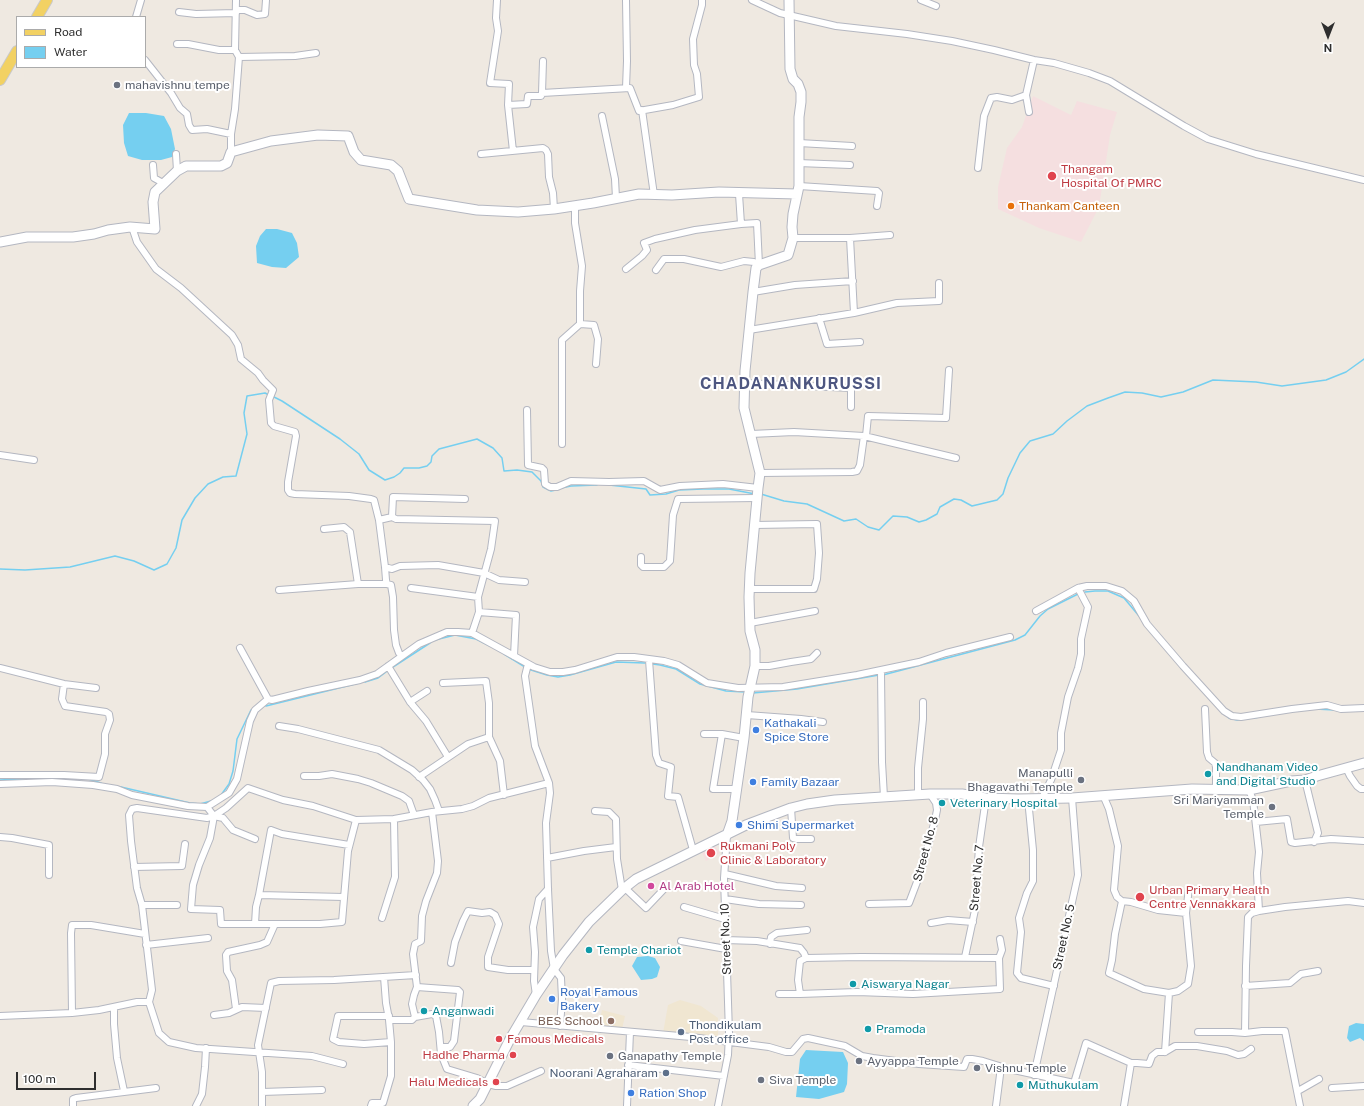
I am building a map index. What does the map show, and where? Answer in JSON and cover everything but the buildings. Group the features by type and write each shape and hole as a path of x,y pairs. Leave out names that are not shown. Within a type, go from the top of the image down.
{"main road":[{"path":"38,16 47,0"},
{"path":"0,80 16,53"}],"street":[{"path":"136,16 141,0"},
{"path":"0,242 27,237 73,237 108,230 132,228 155,229 153,202 155,192 163,183 177,171 186,166 221,166 227,163 231,152 231,134 235,109 239,57 235,50 236,0"},
{"path":"179,12 196,14 245,10 257,16 265,14 266,0"},
{"path":"497,0 496,18 498,31 490,83 509,84 508,105 513,151"},
{"path":"626,0 626,88"},
{"path":"508,105 527,104 528,96 541,96 542,93 626,88 630,88 639,111 673,105 699,97 697,74 694,65 693,39 702,0"},
{"path":"752,0 763,6 790,9 836,26 907,34 994,50 1034,60 1054,63 1089,73 1110,81 1208,139 1256,154 1364,180"},
{"path":"921,0 936,6"},
{"path":"727,834 732,821 750,691 755,666 755,650 750,631 750,589 754,525 760,473 744,408 744,383 753,292 756,268 788,255 793,238 793,214 798,190 799,117 801,92 798,84 793,80 790,69 790,9"},
{"path":"177,44 188,44 219,50 235,50"},
{"path":"239,57 295,56 316,53"},
{"path":"1029,112 1026,94 1034,60"},
{"path":"146,61 171,93 180,108 187,114 189,125 192,130 208,129 231,134"},
{"path":"542,93 543,61"},
{"path":"978,168 984,116 991,98 997,97 1012,100 1026,94"},
{"path":"642,110 654,195"},
{"path":"602,116 615,179 616,198"},
{"path":"231,152 271,141 318,135 348,136 354,152 361,160 390,165 398,171 409,199 494,212 554,209 639,194 683,195 719,192 739,194 798,190 877,191 879,193 877,206"},
{"path":"799,143 852,146"},
{"path":"481,154 543,148 546,150 548,154 549,177 553,193 554,209"},
{"path":"176,154 177,171"},
{"path":"798,164 850,165"},
{"path":"153,165 154,178 163,183"},
{"path":"739,194 741,224"},
{"path":"575,206 582,266 580,324"},
{"path":"626,269 642,256 646,250 644,243 655,239 696,230 757,223 759,266"},
{"path":"132,228 137,242 156,269 181,288 232,335 238,345 241,359 258,373 273,390 269,400 271,423 274,426 295,432 296,436 288,482 288,490 290,493 348,496 374,500 387,584 390,585 393,597 396,645 402,656"},
{"path":"793,238 850,238 890,235"},
{"path":"850,238 854,313"},
{"path":"656,270 664,260 684,259 721,267 744,261 754,262 759,266"},
{"path":"753,292 795,285 853,281"},
{"path":"749,330 854,313 897,304 939,301 939,283"},
{"path":"819,318 827,344 860,342"},
{"path":"562,444 562,340 580,324 594,325 598,339 596,364"},
{"path":"760,473 857,471 860,465 868,416 946,418 949,370"},
{"path":"744,383 851,388 851,407"},
{"path":"527,410 528,465 542,468 544,470 545,484 550,487 557,487 571,481 644,481 660,490 680,486 723,484 758,493"},
{"path":"751,434 794,432 865,436 956,458"},
{"path":"0,454 34,460"},
{"path":"641,557 641,565 643,567 664,567 670,561 673,515 678,499 758,493"},
{"path":"392,518 393,497 465,499"},
{"path":"378,520 392,518 495,521 491,549 478,597 479,612 472,633"},
{"path":"750,589 814,589 817,579 819,553 817,524 754,525"},
{"path":"324,529 344,527 350,532 358,584"},
{"path":"385,567 392,569 400,566 438,565 484,573 499,580 526,582"},
{"path":"279,590 358,584 387,584"},
{"path":"1036,611 1078,588 1087,586 1106,586 1122,591 1134,601 1147,624 1158,637 1224,711 1232,716 1241,717 1327,705 1340,709 1364,708"},
{"path":"411,588 478,597"},
{"path":"1042,798 1051,780 1061,750 1062,733 1068,698 1081,654 1081,639 1088,606 1078,588"},
{"path":"750,623 815,611"},
{"path":"479,612 516,615 514,656"},
{"path":"0,784 52,782 93,785 117,789 132,795 188,806 207,807 229,793 237,780 250,722 255,710 268,699 272,700 360,680 377,674 419,644 447,632 472,633 514,656 528,666 550,672 563,672 617,657 634,657 664,661 678,665 707,683 750,691 881,671 1010,637"},
{"path":"240,648 268,699"},
{"path":"755,666 769,666 811,659 817,653"},
{"path":"649,660 656,755 659,763 671,767 668,796 678,797 693,850"},
{"path":"388,666 410,702 426,721 448,757"},
{"path":"528,666 525,676 526,689 535,746 549,783 550,793 546,823 548,889 551,951 554,969 560,978 562,999 560,1026"},
{"path":"0,668 64,684 96,688"},
{"path":"881,671 884,796"},
{"path":"443,683 486,681 489,703 489,737 500,761 504,795"},
{"path":"0,775 64,775 99,777 105,754 105,734 110,720 109,714 106,712 65,706 62,699 64,684"},
{"path":"410,702 427,691"},
{"path":"918,795 918,768 923,719 922,702"},
{"path":"1204,709 1207,752 1209,758 1215,763 1216,766 1216,789"},
{"path":"747,716 801,719 823,722"},
{"path":"279,726 298,728 379,750 412,770 430,789 435,800 438,861 437,873 422,916 421,941 415,944 413,954 417,987 412,1004 415,1017"},
{"path":"704,734 722,734 744,738"},
{"path":"722,734 714,789 737,789"},
{"path":"419,777 468,744 489,737"},
{"path":"473,1106 480,1103 510,1040 536,995 589,922 636,879 746,825 791,808 807,804 884,796 962,794 986,798 1028,799 1072,798 1192,789 1249,790 1291,781 1305,780 1364,763"},
{"path":"1346,768 1357,786 1364,789"},
{"path":"304,776 332,774 371,783 402,796 408,801 414,815"},
{"path":"1305,780 1318,833 1315,840"},
{"path":"343,1064 312,1056 196,1048 169,1042 162,1037 153,1018 149,1002 152,990 142,905 137,888 134,866 129,815 132,809 137,808 207,818 214,816 226,808 248,788 282,800 313,806 356,820 394,819 435,811 467,808 489,798 549,783"},
{"path":"1249,790 1253,800 1259,852 1257,873 1259,911"},
{"name":"Street No. 8","path":"869,904 909,903 920,874 937,810 936,804 930,794"},
{"path":"1103,795 1109,809 1118,846 1114,890 1117,897 1122,901 1131,902 1158,910 1186,913"},
{"name":"Street No. 7","path":"965,958 973,922 979,847 986,798"},
{"name":"Street No. 5","path":"1034,1075 1078,875 1072,798"},
{"path":"1028,799 1033,850 1033,882 1027,893 1019,918 1021,932 1017,973 1021,978 1054,986"},
{"path":"207,807 214,816 223,818 233,830 255,839"},
{"path":"791,808 793,838 811,839"},
{"path":"595,811 609,812 616,819 617,859 624,889 646,908 665,888"},
{"path":"214,816 210,838 193,885 191,909 220,910 220,924 320,924 342,922 349,845 356,820"},
{"path":"382,918 395,877 394,819"},
{"path":"1256,822 1287,819 1291,842 1295,843 1315,840 1340,839 1364,841"},
{"path":"255,924 256,907 271,830 282,834 349,845"},
{"name":"Street No. 10","path":"718,1106 729,1043 724,899 727,834"},
{"path":"0,837 49,845 49,875"},
{"path":"134,866 182,866 185,844"},
{"path":"547,858 616,847"},
{"path":"724,874 776,886 802,888"},
{"path":"1122,901 1109,973 1144,989 1169,993 1178,991 1188,984 1191,966 1186,913 1189,888"},
{"path":"536,995 534,982 535,952 533,927 539,899 548,889"},
{"path":"259,894 344,897"},
{"path":"724,899 759,904 801,905"},
{"path":"1244,1033 1248,917 1252,913 1259,911 1319,903 1348,901 1364,903"},
{"path":"142,905 177,905"},
{"path":"684,907 725,919"},
{"path":"451,963 456,942 468,911 490,912 495,915 499,924 488,957 488,967 508,970 534,970"},
{"path":"931,923 948,920 973,922"},
{"path":"236,1009 232,980 227,971 226,955 228,952 267,942 275,924"},
{"path":"72,1013 70,933 72,925 91,926 145,934"},
{"path":"770,944 771,937 777,933 807,930"},
{"path":"146,945 208,938"},
{"path":"779,994 857,992 913,994 1000,989 999,958 1002,950 1000,939"},
{"path":"725,940 757,941 800,948 806,958"},
{"path":"682,941 726,949"},
{"path":"800,994 798,980 800,961 806,958 999,958"},
{"path":"1245,986 1290,983 1301,974 1318,971"},
{"path":"262,1106 261,1059 258,1052 261,1026 271,983 279,981 416,975"},
{"path":"371,1106 372,1103 383,1103 391,1076 391,1042 384,977"},
{"path":"417,987 454,990 460,992 454,1041 450,1046 441,1047"},
{"path":"1165,1052 1169,993"},
{"path":"0,1016 72,1013 99,1010 137,1002 149,1002"},
{"path":"114,1007 117,1058 124,1091"},
{"path":"214,1015 229,1013 242,1007 266,1008"},
{"path":"391,1042 364,1044 339,1042 333,1039 338,1016 412,1020 415,1017 432,1014 436,1016 441,1054 447,1069 477,1078 488,1084 496,1086 507,1086 541,1071"},
{"path":"521,1022 691,1037 754,1045 786,1052 792,1052 803,1038 808,1038 845,1046 862,1056 873,1058 919,1064 964,1067 967,1059 979,1060 1000,1067 1074,1083 1086,1043 1131,1064 1149,1064 1152,1056 1157,1052 1165,1052 1175,1046 1197,1046 1227,1051 1238,1055 1244,1054 1251,1050"},
{"path":"1198,1032 1244,1033 1285,1031 1300,1106"},
{"path":"627,1106 630,1032"},
{"path":"196,1106 202,1094 206,1048"},
{"path":"1124,1106 1131,1064"},
{"path":"628,1065 724,1076"},
{"path":"996,1106 1000,1067"},
{"path":"1298,1091 1319,1079"},
{"path":"1332,1088 1364,1086"},
{"path":"72,1106 73,1099 76,1098 156,1088"},
{"path":"262,1092 322,1090"}],"shaded area":[{"name":"Thangam Hospital Of PMRC","path":"1033,96 1071,115 1077,101 1117,112 1110,135 1099,207 1081,242 1039,228 998,209 998,187 1007,148 1022,127"},
{"name":"Rukmani Poly Clinic & Laboratory","path":"715,846 720,853 706,861 702,853"},
{"path":"680,1000 701,1006 718,1018 718,1036 663,1033 668,1005"},
{"name":"BES School","path":"602,1010 625,1016 622,1029 598,1027"}],"water":[{"path":"129,113 146,113 164,116 171,129 175,149 172,157 161,160 142,160 128,156 124,143 123,125"},
{"path":"266,229 277,229 292,233 297,243 299,257 286,268 272,267 257,263 256,246 260,236"},
{"path":"648,956 655,958 660,967 657,977 641,980 632,966 637,957"},
{"path":"1356,1023 1364,1024 1364,1041 1360,1038 1350,1042 1347,1038 1349,1026"},
{"path":"806,1050 843,1052 848,1063 847,1084 844,1092 819,1099 796,1097 800,1059"}],"waterway":[{"path":"761,494 784,501 807,504 844,521 856,519 868,527 879,530 893,516 907,517 919,522 937,514 940,507 954,499 961,500 972,506 997,500 1003,494 1008,478 1020,453 1030,441 1053,434 1087,406 1108,398 1125,392 1142,393 1161,397 1183,392 1213,380 1256,382 1282,386 1326,380 1346,372 1364,359"},
{"path":"0,569 25,570 70,567 115,556 134,561 154,570 167,564 176,548 182,520 195,498 208,484 223,477 236,476 247,434 244,413 247,396 265,393 269,395"},
{"path":"272,396 340,439 359,454 369,470 385,480 394,477 404,468 419,468 427,466 431,462 432,456 439,449 477,439 493,448 502,458 504,471 517,470 532,472 541,481 543,487 551,491 556,490"},
{"path":"561,488 597,485"},
{"path":"609,485 646,489 650,495 666,494 679,490 703,489 729,489 755,494"},
{"path":"1085,592 1108,591 1124,598 1139,616"},
{"path":"883,675 1015,640 1025,635 1040,616 1048,609 1078,594"},
{"path":"435,640 455,635 476,639 490,646"},
{"path":"393,667 430,643"},
{"path":"504,654 525,667"},
{"path":"528,669 558,677 616,662 645,663"},
{"path":"653,664 676,669 700,684 726,691 745,692"},
{"path":"365,682 378,678 386,672"},
{"path":"753,693 797,689 879,675"},
{"path":"266,706 359,683"},
{"path":"1315,709 1336,710"},
{"path":"221,795 229,784 233,771 237,739 251,710"},
{"path":"1226,715 1229,718 1237,720 1260,717"},
{"path":"0,780 38,778"},
{"path":"54,778 62,778"},
{"path":"88,779 101,783"},
{"path":"121,787 190,803 200,804 211,801"}],"place":[{"name":"mahavishnu tempe","path":"117,85"},
{"name":"Thangam Hospital Of PMRC","path":"1052,176"},
{"name":"Thankam Canteen","path":"1011,206"},
{"name":"Kathakali Spice Store","path":"756,730"},
{"name":"Nandhanam Video and Digital Studio","path":"1208,774"},
{"name":"Manapulli Bhagavathi Temple","path":"1081,780"},
{"name":"Family Bazaar","path":"753,782"},
{"name":"Veterinary Hospital","path":"942,803"},
{"name":"Sri Mariyamman Temple","path":"1272,807"},
{"name":"Shimi Supermarket","path":"739,825"},
{"name":"Rukmani Poly Clinic & Laboratory","path":"711,853"},
{"name":"Al Arab Hotel","path":"651,886"},
{"name":"Urban Primary Health Centre Vennakkara","path":"1140,897"},
{"name":"Temple Chariot","path":"589,950"},
{"name":"Aiswarya Nagar","path":"853,984"},
{"name":"Royal Famous Bakery","path":"552,999"},
{"name":"Anganwadi","path":"424,1011"},
{"name":"BES School","path":"611,1021"},
{"name":"Pramoda","path":"868,1029"},
{"name":"Thondikulam Post office","path":"681,1032"},
{"name":"Famous Medicals","path":"499,1039"},
{"name":"Hadhe Pharma","path":"513,1055"},
{"name":"Ganapathy Temple","path":"610,1056"},
{"name":"Ayyappa Temple","path":"859,1061"},
{"name":"Vishnu Temple","path":"977,1068"},
{"name":"Noorani Agraharam","path":"666,1073"},
{"name":"Siva Temple","path":"761,1080"},
{"name":"Halu Medicals","path":"496,1082"},
{"name":"Muthukulam","path":"1020,1085"},
{"name":"Ration Shop","path":"631,1093"}],"district":[{"name":"CHADANANKURUSSI","path":"791,384"}]}
